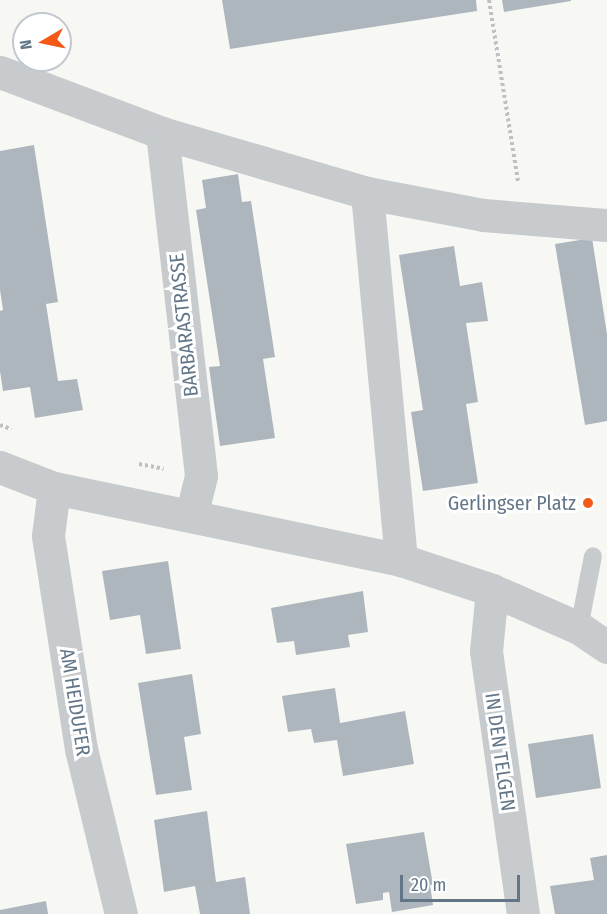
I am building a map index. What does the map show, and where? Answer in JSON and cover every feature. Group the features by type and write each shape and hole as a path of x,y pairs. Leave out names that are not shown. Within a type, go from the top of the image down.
{"street":[{"path":"0,72 162,133 367,194 483,215 607,225"},
{"name":"BARBARASTRASSE","path":"162,133 201,476 191,516"},
{"path":"367,194 401,560"},
{"path":"0,466 54,488 401,560 492,590 579,628 607,647"},
{"name":"AM HEIDUFER","path":"54,488 48,536 81,749 121,914"},
{"name":"IN DEN TELGEN","path":"492,590 486,651 523,914"}],"lane":[{"path":"579,628 593,556"}],"path":[{"path":"489,0 524,218"}],"building":[{"path":"222,0 476,0 477,11 230,49"},
{"path":"502,0 571,0 571,1 504,12"},
{"path":"34,145 58,302 46,304 58,381 77,379 83,410 35,418 30,387 3,391 0,371 0,311 3,310 0,290 0,151"},
{"path":"238,174 242,202 251,201 275,357 263,359 275,438 220,446 209,367 220,366 196,210 206,208 202,180"},
{"path":"592,238 607,334 607,421 585,425 555,244"},
{"path":"454,246 460,286 482,282 488,321 466,323 478,402 466,404 478,483 423,491 411,412 423,410 399,255"},
{"path":"168,561 181,649 146,654 140,615 110,620 102,571"},
{"path":"363,591 368,632 348,635 350,647 296,655 294,641 277,643 271,608"},
{"path":"192,674 201,734 184,737 192,790 156,795 138,683"},
{"path":"335,688 340,723 405,711 414,764 343,776 337,740 314,743 311,729 288,732 282,696"},
{"path":"593,734 601,788 536,798 528,744"},
{"path":"207,811 216,882 245,877 250,914 200,914 195,886 164,892 154,820"},
{"path":"424,832 433,885 430,885 433,905 392,912 389,892 383,893 383,900 356,904 346,844"},
{"path":"607,855 607,914 555,914 550,886 594,880 590,858"},
{"path":"46,901 48,914 0,914 0,910"}],"place":[{"name":"Gerlingser Platz","path":"588,503"}]}
